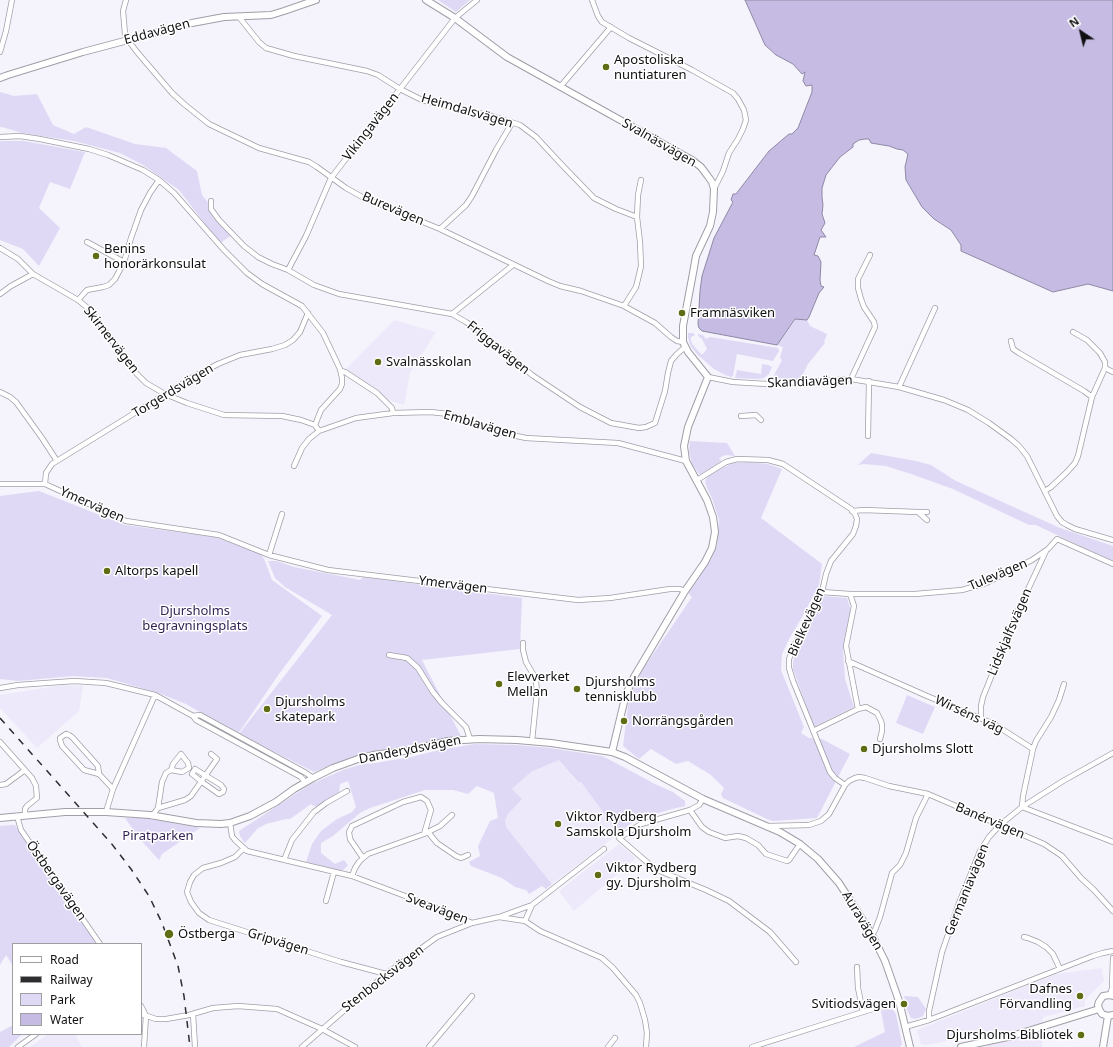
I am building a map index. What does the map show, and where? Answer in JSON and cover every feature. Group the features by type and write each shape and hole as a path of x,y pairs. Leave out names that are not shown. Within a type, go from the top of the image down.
{"street":[{"path":"0,52 12,0"},
{"path":"126,0 122,11 125,34 128,40"},
{"name":"Eddavägen","path":"1,77 83,52 192,23 224,17 271,15 316,0"},
{"name":"Svalnäsvägen","path":"426,0 455,18 507,57 692,160 701,167 712,182 714,189"},
{"name":"Vikingavägen","path":"288,270 306,236 331,178 455,18 477,0"},
{"path":"592,0 602,22 629,38 692,70 733,94 738,98 744,110 746,120 738,139 729,152 723,171 714,189 713,212 710,226 696,256 684,326 684,345 708,377 688,427 684,446 686,461 707,500 713,517 714,532 712,548 705,562 685,591 634,677 626,694 612,752"},
{"name":"Heimdalsvägen","path":"238,17 266,48 294,56 368,71 378,75 400,89 422,100 492,116 520,125 536,137 594,198 637,217"},
{"path":"560,87 611,27"},
{"name":"Burevägen","path":"128,40 172,93 209,124 259,148 309,162 346,188 364,198 440,229 560,286 581,290 624,306 655,323 671,337 684,345"},
{"path":"440,229 469,201 512,123"},
{"path":"0,137 20,136 89,149 108,155 143,170 174,192 233,261 262,284 292,299 302,306 323,333 341,372 342,384 340,389 321,410 315,425 319,431"},
{"path":"78,300 87,290 103,287 115,279 124,262 135,224 141,210 159,180"},
{"path":"624,306 636,287 640,275 641,266 637,217 638,195 641,180"},
{"name":"Friggavägen","path":"211,201 211,209 217,218 244,246 272,264 288,270 314,285 338,294 452,314 479,331 532,375 580,407 611,423 636,428 646,427 655,423 672,361 684,345"},
{"path":"87,242 124,262"},
{"name":"Skirnervägen","path":"0,248 18,259 33,274 78,300 97,319 134,372 146,382 165,394 224,415 282,416 315,425"},
{"path":"851,379 875,327 874,322 860,299 858,288 858,279 870,255"},
{"path":"452,314 513,265"},
{"path":"0,294 33,274"},
{"path":"898,387 936,308"},
{"name":"Torgerdsvägen","path":"45,484 46,473 52,464 165,394 218,364 232,358 272,349 285,345 293,340 300,332 308,313"},
{"path":"1045,491 1075,463 1092,397 1105,368 1105,362 1100,353 1087,340 1073,332"},
{"path":"1011,341 1013,349 1092,397"},
{"path":"1105,368 1113,372"},
{"path":"341,372 345,372 377,393 392,408 393,413"},
{"name":"Skandiavägen","path":"708,377 729,382 767,384 851,379 898,387 944,400 968,410 990,423 1019,446 1027,456 1057,516 1062,522 1067,526 1113,540"},
{"path":"868,436 869,382"},
{"path":"0,392 16,402 57,461"},
{"name":"Emblavägen","path":"294,466 302,448 309,439 319,431 356,418 393,413 430,412 449,414 498,432 526,438 618,443 686,461"},
{"path":"741,416 756,415 761,420"},
{"path":"697,480 715,468 732,460 768,460 783,464 852,511 926,512"},
{"name":"Ymervägen","path":"0,484 45,484 126,521 219,535 269,555 328,570 578,600 610,598 670,589 680,589 685,591"},
{"name":"Bielkevägen","path":"845,784 835,778 830,772 793,681 789,659 795,644 814,611 822,592 831,561 853,534 857,519 852,511"},
{"path":"918,512 928,520"},
{"path":"269,555 282,514"},
{"name":"Tulevägen","path":"822,592 850,594 915,594 962,590 998,577 1032,560 1048,549 1057,539 1113,564"},
{"name":"Lidskjalfsvägen","path":"981,718 983,697 1016,615 1042,558 1048,549"},
{"path":"850,594 854,606 846,646 858,709"},
{"path":"523,643 526,662 536,681 538,692 532,741"},
{"path":"390,655 407,658 418,668 432,692 466,727 470,739"},
{"name":"Wirséns väg","path":"848,661 994,724 1033,749"},
{"path":"0,688 18,685 80,681 106,683 156,695 194,716 196,720 301,776 305,782"},
{"path":"1064,684 1059,700 1051,717 1036,741 1033,749 1022,796 1022,807 1113,842"},
{"path":"106,812 112,789 156,695"},
{"path":"813,731 858,709 866,707 877,713 881,721 882,731 880,739"},
{"path":"194,716 200,715 313,778"},
{"path":"99,774 84,770 62,746 60,738 63,735 68,734 72,737 98,766 99,774 112,789"},
{"name":"Danderydsvägen","path":"0,818 66,812 106,812 152,816 196,823 230,823 250,816 276,802 305,782 333,768 366,757 411,750 448,741 470,739 532,741 612,752 703,799 769,826"},
{"path":"0,742 32,778 36,786 37,798 27,806 25,809 25,816"},
{"name":"Germaniavägen","path":"929,1020 929,1011 942,952 959,903 980,852 989,837 1000,825 1022,807 1063,781 1113,753"},
{"path":"158,808 185,800 191,796 218,758 211,754"},
{"path":"195,769 207,775 224,789 223,792 219,794 192,774 195,769"},
{"path":"0,785 6,784 25,770"},
{"path":"152,816 158,808 162,782 166,773 171,770"},
{"name":"Banérvägen","path":"845,784 859,777 888,786 928,794 1044,844 1062,856 1113,911"},
{"path":"769,826 809,825 821,821 829,814 845,784"},
{"path":"284,860 292,840 314,812 347,791"},
{"path":"872,935 880,917 892,873 900,865 906,852 916,818 928,794"},
{"path":"363,858 350,839 348,832 352,826 403,802 421,796 427,801 431,810 426,833"},
{"path":"703,799 699,805 690,810 642,824 619,838 655,869 729,901 770,932 796,962"},
{"path":"690,810 700,824 709,832 725,838 738,836 746,838 758,845 766,854 787,861 800,844"},
{"path":"352,876 355,868 368,854 426,833 440,826 452,815"},
{"name":"Östbergavägen","path":"17,816 21,830 99,943"},
{"name":"Sveavägen","path":"230,823 232,836 235,840 247,850 257,854 352,876 437,908 472,923 498,917 525,921 540,931 602,958 613,968 636,995 640,1003 647,1033 646,1047"},
{"name":"Auravägen","path":"769,826 800,844 818,858 839,883 872,935 885,961 899,1001 910,1047"},
{"path":"426,833 437,843 456,856 462,858 468,855"},
{"name":"Gripvägen","path":"244,848 235,857 202,868 194,875 187,892 191,902 199,913 209,920 341,962 386,974"},
{"path":"498,917 532,905 604,848"},
{"path":"326,901 334,872"},
{"path":"525,921 532,905"},
{"name":"Stenbocksvägen","path":"302,1047 386,974 437,937 472,923"},
{"path":"1024,937 1038,942 1046,947 1053,954 1060,969"},
{"path":"905,1027 929,1020 1098,955 1113,952"},
{"path":"1103,1047 1111,1015 1102,1014 1098,1005 1100,999 1106,995 1111,995 1113,958"},
{"path":"857,967 858,988 863,1012"},
{"path":"429,1047 472,996"},
{"path":"752,1047 899,1001"},
{"path":"142,1014 156,1019 166,1019 193,1014 213,1008 238,1006 278,1009 322,1029 355,1047"},
{"path":"142,1008 146,1016 144,1047"},
{"path":"961,1047 1012,1036 1099,1009"},
{"path":"193,1014 195,1047"},
{"path":"18,1047 35,1035"},
{"path":"608,1047 615,1038"}],"shaded area":[{"path":"394,320 436,332 410,373 404,405 388,400 345,370"},
{"path":"63,685 83,686 79,711 37,748 0,708 0,695"},
{"name":"Viktor Rydberg Samskola Djursholm","path":"559,760 577,782 581,782 618,834 552,884 506,827 505,821 508,814 512,789 531,772"},
{"name":"Viktor Rydberg gy. Djursholm","path":"619,844 636,858 574,911 559,891"},
{"path":"1102,968 1104,981 1085,1000 1085,1006 1043,1017 1042,1047 987,1047 984,1034 927,1045 921,1044 917,1030 1056,974"},
{"path":"47,1035 76,1035 82,1047 30,1047"}],"green space":[{"path":"438,0 470,0 456,12"},
{"path":"0,92 14,96 37,94 53,125 74,134 86,127 135,144 166,148 197,171 202,195 235,233 220,243 179,190 143,165 120,153 74,141 22,133 0,127"},
{"path":"0,141 24,141 85,152 70,189 50,182 39,208 60,228 39,266 23,249 0,240"},
{"path":"796,319 807,320 810,326 827,334 825,343 808,364 800,380 787,380 773,377 782,360 780,358 783,347 777,345"},
{"path":"688,333 693,333 695,335 691,337 691,341 701,354 703,354 707,349 698,334 703,335 706,339 710,337 778,348 779,351 773,361 737,354 733,376 731,377 714,369 698,355 691,347"},
{"path":"762,364 772,367 769,374 764,378 735,378 737,370 761,374"},
{"path":"690,441 727,443 735,456 725,455 719,458 722,461 702,474 699,474 692,464 689,451"},
{"path":"871,453 931,465 956,481 1060,528 1113,546 1113,562 1036,525 1029,525 953,489 886,466 864,464 858,465"},
{"path":"748,462 768,464 782,469 761,518 822,564 819,585 782,654 781,670 804,727 801,733 809,738 822,739 850,754 817,818 773,821 767,819 723,798 721,794 724,788 711,775 688,761 676,764 651,749 639,759 623,746 629,698 643,669 692,597 688,593 711,559 717,545 719,520 705,481 708,476 715,471 733,463"},
{"name":"Djursholms begravningsplats","path":"39,491 125,525 215,537 261,554 272,580 322,616 279,674 238,734 186,704 161,694 107,678 73,676 18,681 0,679 0,496"},
{"path":"268,561 277,561 294,567 360,580 363,577 522,598 520,649 422,660 461,736 360,754 314,772 239,734 332,615 285,587 275,578"},
{"path":"824,596 847,598 851,611 843,652 845,679 854,707 814,727 793,669 793,662 798,646"},
{"path":"907,695 935,707 923,734 896,723"},
{"path":"475,744 550,748 602,756 673,792 685,801 685,806 635,820 618,834 581,782 578,782 559,760 531,772 512,789 522,799 508,814 505,821 506,827 552,884 546,889 542,886 529,894 526,890 515,887 502,878 471,866 469,862 480,856 478,846 490,821 498,818 494,793 477,786 468,794 453,790 425,790 370,808 360,813 333,836 321,843 321,853 335,864 344,860 348,865 342,871 306,862 312,844 321,831 337,819 352,812 356,807 348,781 340,784 339,793 317,806 311,804 290,819 266,824 257,829 245,843 240,836 239,831 311,784 343,770 366,763 369,764 411,757 439,750"},
{"name":"Piratparken","path":"125,818 145,818 200,828 162,854 159,860 139,838"},
{"path":"15,825 97,943 12,943 12,964 6,955 0,965 0,826"},
{"path":"904,996 918,997 926,1009 923,1016 914,1019 911,1018 907,1010"},
{"path":"889,1007 896,1014 902,1044 900,1047 854,1047 885,1032 881,1011"},
{"path":"12,1026 12,1035 22,1035 9,1047 0,1047 0,1032"}],"water":[{"path":"745,0 1113,0 1113,291 1088,284 1053,292 961,251 961,245 951,230 934,219 922,207 906,180 905,167 908,154 903,150 871,143 869,139 865,139 859,140 853,144 853,147 840,157 826,175 822,188 822,214 825,223 821,230 826,237 820,237 814,255 818,256 821,262 820,280 821,286 824,287 819,293 807,320 795,319 777,345 702,331 698,324 702,276 714,238 733,202 731,200 733,194 736,194 769,151 798,128 812,92 812,85 806,86 803,81 805,72 802,74 793,64 776,55 765,45"}],"railway":[{"path":"0,718 111,843 149,896 162,923 178,966 184,996 190,1047"}],"place":[{"name":"Apostoliska nuntiaturen","path":"606,67"},
{"name":"Benins honorärkonsulat","path":"96,256"},
{"name":"Framnäsviken","path":"682,313"},
{"name":"Svalnässkolan","path":"378,362"},
{"name":"Altorps kapell","path":"107,571"},
{"name":"Elevverket Mellan","path":"499,684"},
{"name":"Djursholms tennisklubb","path":"577,689"},
{"name":"Djursholms skatepark","path":"267,709"},
{"name":"Norrängsgården","path":"624,721"},
{"name":"Djursholms Slott","path":"864,749"},
{"name":"Viktor Rydberg Samskola Djursholm","path":"558,824"},
{"name":"Viktor Rydberg gy. Djursholm","path":"598,875"},
{"name":"Östberga","path":"169,934"},
{"name":"Dafnes Förvandling","path":"1080,996"},
{"name":"Svitiodsvägen","path":"904,1004"},
{"name":"Djursholms Bibliotek","path":"1081,1035"}]}
